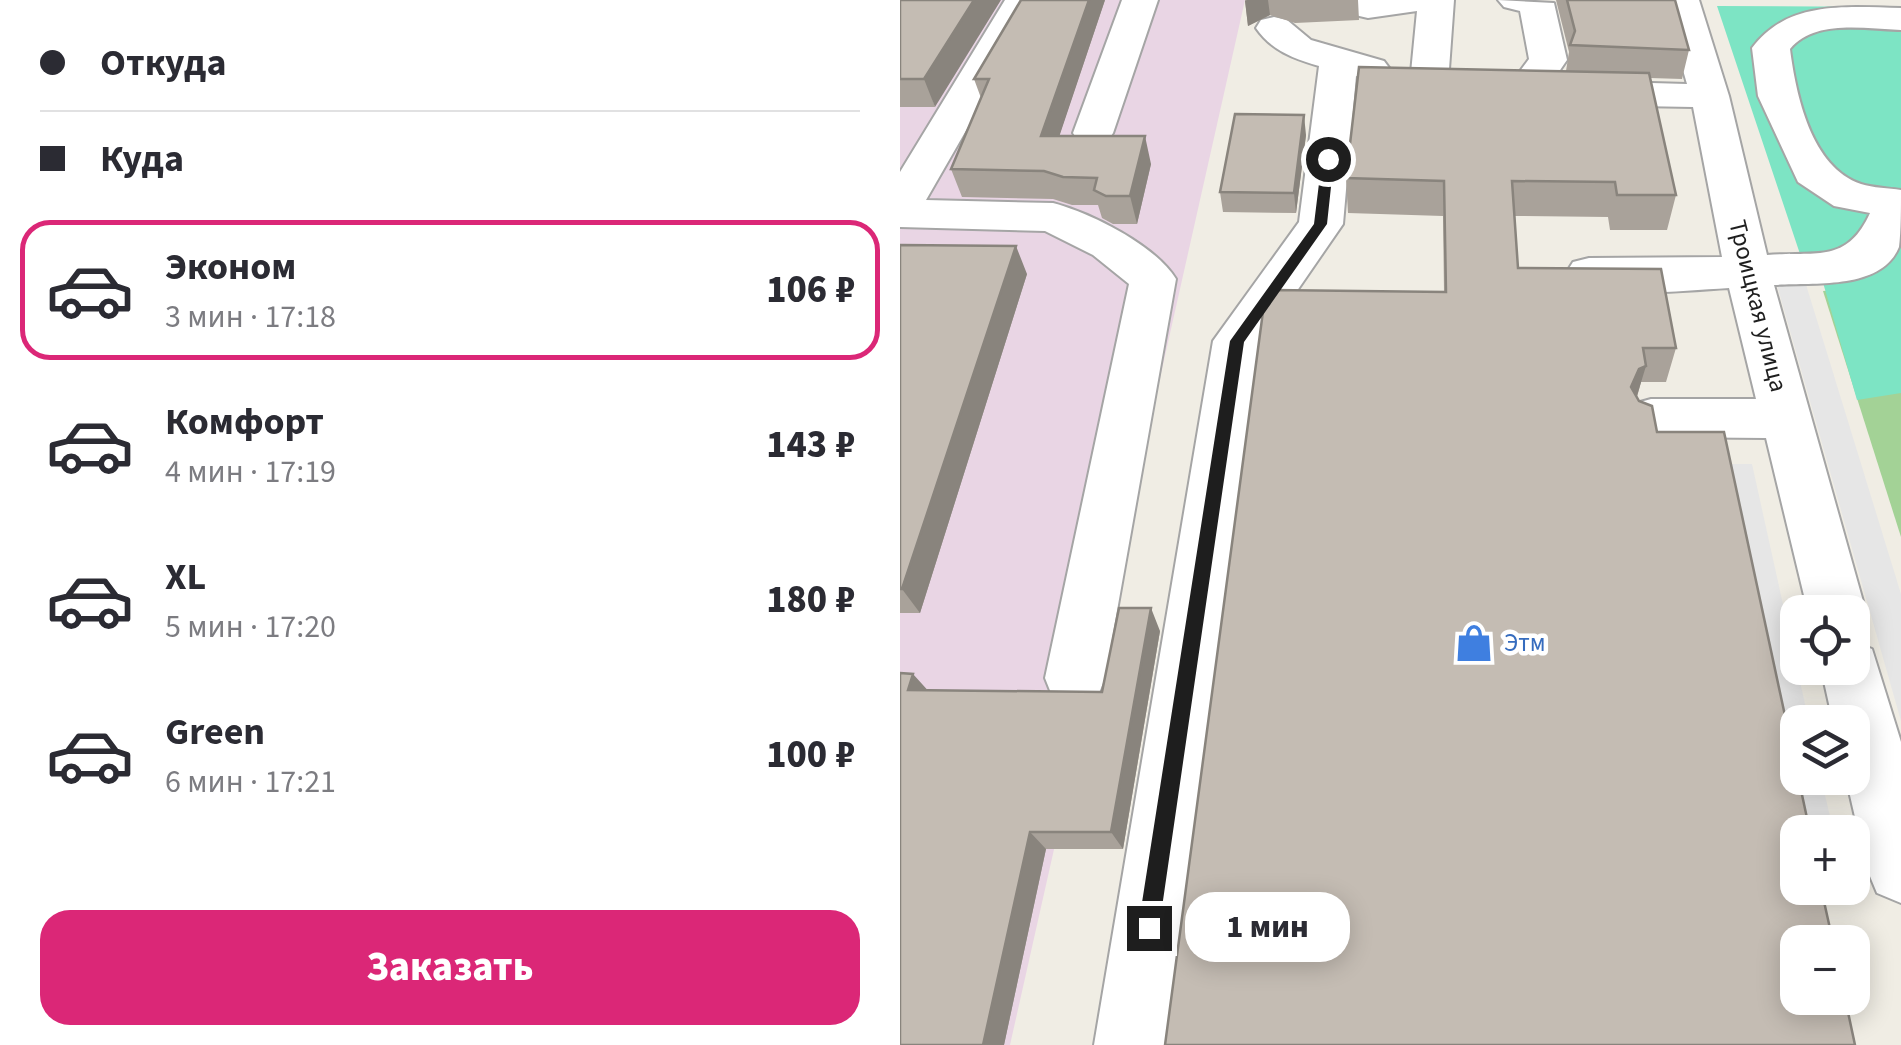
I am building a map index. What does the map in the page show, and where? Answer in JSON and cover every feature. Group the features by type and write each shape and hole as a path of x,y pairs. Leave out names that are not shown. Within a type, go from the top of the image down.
{"street":[{"path":"1023,0 900,210 1054,217 1109,245 1153,279 1075,678"},
{"path":"1093,133 1140,0"},
{"path":"1368,8 1423,0"},
{"path":"1429,82 1436,0"},
{"path":"1516,0 1536,3 1548,60 1525,90"},
{"name":"Троицкая улица","path":"1681,0 1710,96 1748,272 1833,595"},
{"path":"1546,271 1678,276 1855,264 1878,245 1899,204 1849,196 1812,172 1777,96 1771,48 1790,27 1826,18 1901,19"},
{"path":"1274,28 1298,48 1338,62 1429,82 1525,90 1710,96"},
{"path":"1131,1045 1237,341 1321,224 1338,62"},
{"path":"1650,418 1786,418"},
{"path":"1857,685 1894,805 1901,869"}],"shaded area":[{"path":"900,0 1245,0 1010,1045 900,1045"},
{"path":"1775,278 1804,278 1901,594 1901,721 1870,612 1870,595 1865,595"},
{"path":"1716,464 1752,464 1781,595 1780,685 1801,685 1805,705 1780,705 1780,789"},
{"path":"1781,795 1825,795 1830,815 1785,815"}],"green space":[{"path":"1717,6 1901,7 1901,393 1857,400 1815,255 1800,254"},
{"path":"1860,288 1901,317 1901,537 1823,291"}],"building":[{"path":"900,0 974,0 924,79 900,79"},
{"path":"1021,0 1089,0 1041,136 1145,136 1130,196 1106,196 1094,190 1097,178 1063,177 1044,171 951,169 989,79 974,79"},
{"path":"1567,0 1675,0 1689,50 1570,45 1575,31"},
{"path":"1359,67 1649,73 1676,195 1617,195 1615,182 1512,181 1518,268 1661,269 1676,348 1643,348 1646,366 1639,369 1631,387 1639,401 1652,406 1657,432 1724,432 1783,705 1780,795 1802,795 1806,815 1780,815 1780,905 1825,905 1829,925 1780,925 1780,1015 1849,1015 1855,1045 1165,1045 1264,304 1273,290 1446,292 1444,181 1346,178"},
{"path":"1235,114 1304,115 1294,193 1220,192"},
{"path":"900,245 1016,246 902,589 900,589"},
{"path":"1119,608 1151,608 1111,832 1030,832 983,1045 900,1045 900,673 913,674 908,690 1102,692"}],"place":[{"name":"Этм","path":"1474,643"}],"route":[{"path":"1149,928 1237,341 1321,224 1328,159"}]}
